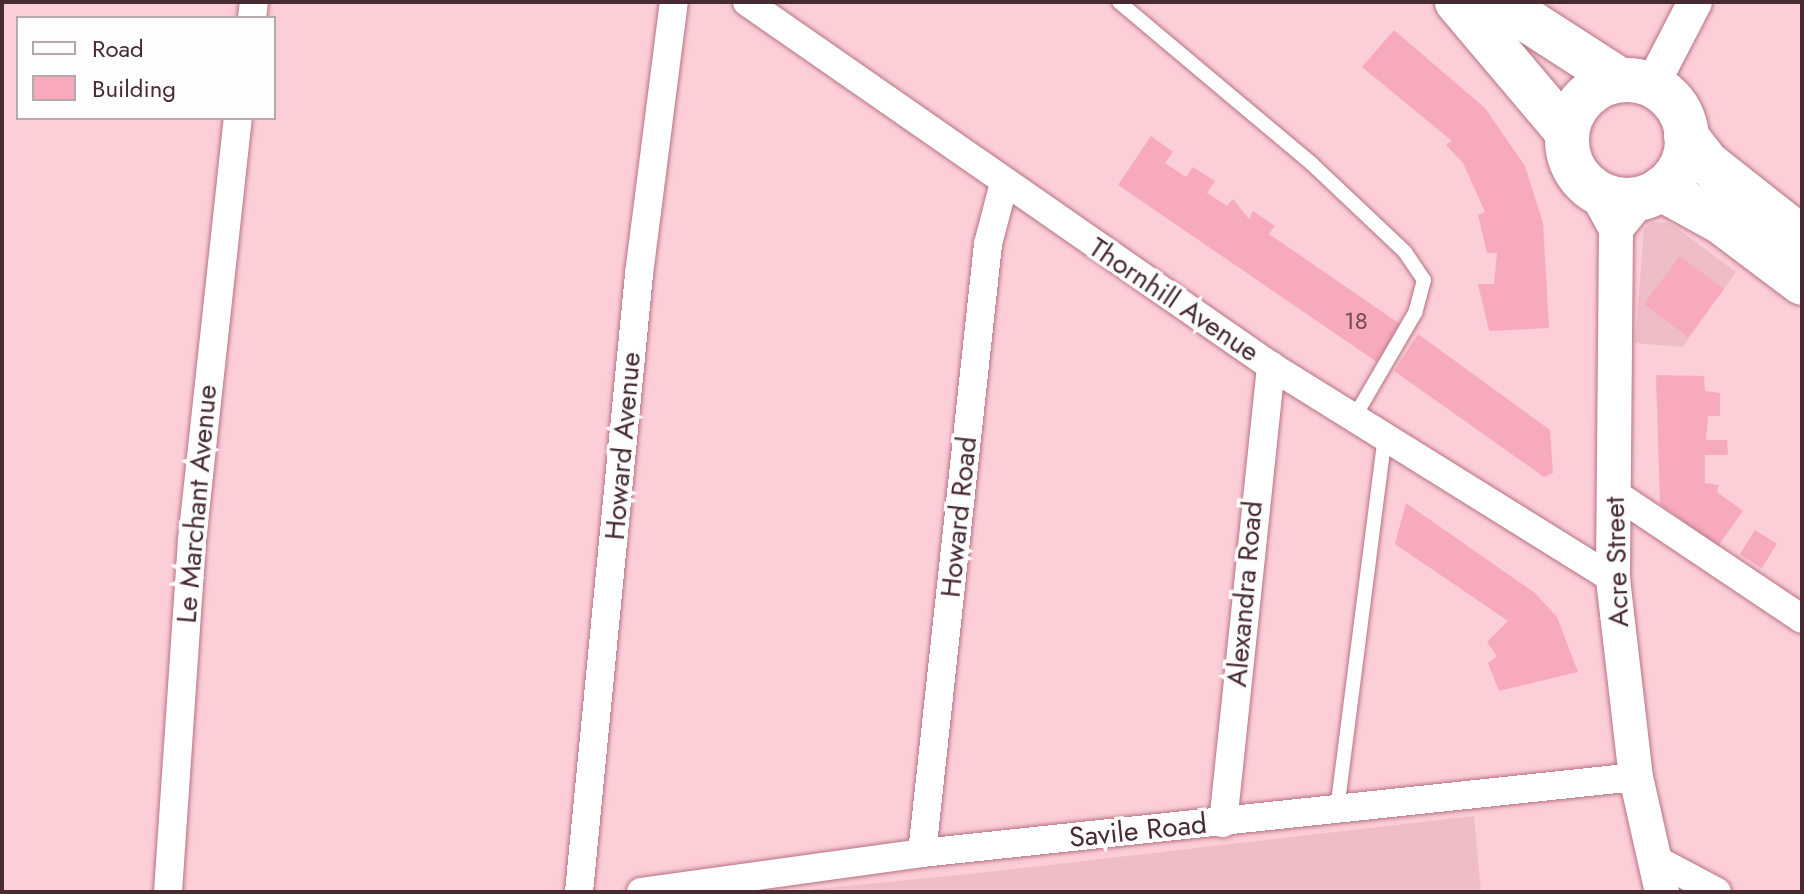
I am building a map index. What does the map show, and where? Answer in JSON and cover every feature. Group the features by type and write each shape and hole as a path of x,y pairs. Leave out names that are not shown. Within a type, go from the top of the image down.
{"highway":[{"path":"1457,2 1567,132 1572,166 1595,191 1640,205 1721,222 1802,283"},
{"path":"1499,2 1679,111 1686,136 1707,163 1802,238"},
{"path":"1567,132 1584,97 1636,83"},
{"path":"1640,205 1682,163 1686,136"}],"street":[{"name":"Howard Avenue","path":"579,892 639,274 674,2"},
{"name":"Thornhill Avenue","path":"747,2 1271,366 1613,579"},
{"path":"1636,83 1695,2"},
{"name":"Le Marchant Avenue","path":"168,892 192,540 238,120"},
{"name":"Howard Road","path":"922,853 988,244 1004,183"},
{"name":"Acre Street","path":"1640,205 1614,493 1613,579 1636,777 1659,876"},
{"name":"Alexandra Road","path":"1223,823 1271,366"},
{"path":"1614,493 1802,619"},
{"name":"Savile Road","path":"641,892 922,853 1636,777"},
{"path":"1659,876 1717,892"}],"lane":[{"path":"1119,2 1312,164 1405,252 1424,280 1415,313 1354,418"},
{"path":"1337,811 1385,437"}],"shaded area":[{"path":"1652,222 1670,223 1736,272 1683,347 1635,343 1644,229"},
{"path":"1474,816 1481,892 786,892 978,873"}],"building":[{"path":"1394,30 1485,108 1525,166 1543,223 1549,328 1489,331 1478,284 1494,284 1497,253 1487,253 1478,215 1485,212 1463,163 1446,145 1452,141 1362,67"},
{"path":"1151,136 1173,152 1165,163 1186,177 1193,167 1215,181 1207,193 1227,206 1233,199 1249,219 1253,211 1275,226 1269,234 1400,324 1377,362 1118,185"},
{"path":"1680,256 1724,289 1688,337 1644,304"},
{"path":"1418,334 1550,430 1553,473 1544,477 1394,371"},
{"path":"1656,375 1704,376 1705,391 1720,393 1720,416 1708,416 1706,440 1727,440 1728,455 1705,455 1705,483 1719,485 1717,492 1743,511 1718,546 1660,504"},
{"path":"1406,503 1535,593 1557,617 1578,672 1499,691 1488,663 1497,656 1487,642 1508,621 1395,544"},
{"path":"1755,530 1777,544 1762,568 1740,555"}]}
